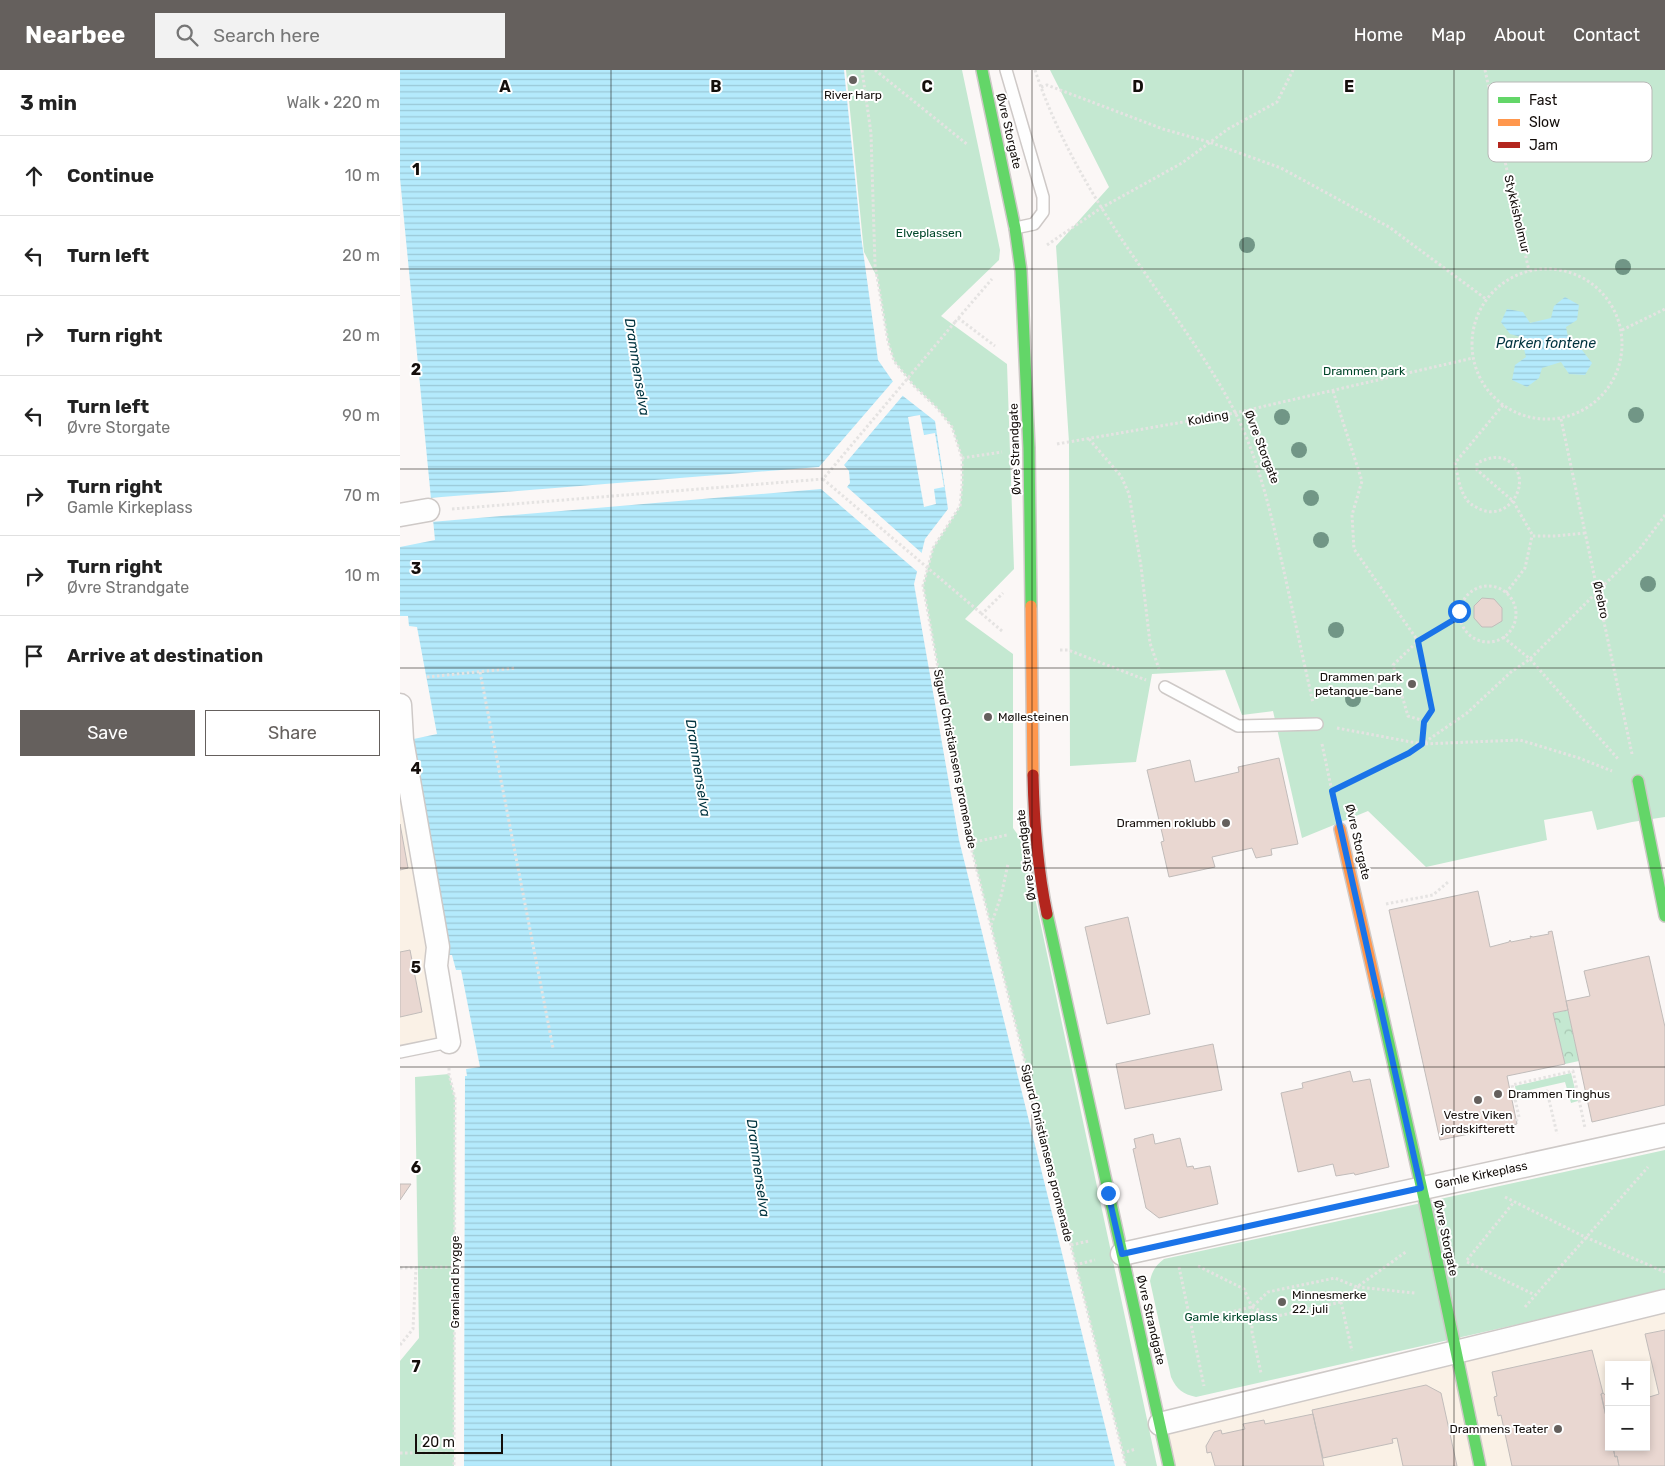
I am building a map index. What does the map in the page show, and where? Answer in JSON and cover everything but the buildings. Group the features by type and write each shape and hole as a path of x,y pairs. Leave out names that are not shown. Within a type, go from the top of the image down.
{"street":[{"name":"Øvre Storgate","path":"982,70 1015,228"},
{"name":"Øvre Strandgate","path":"1015,228 1021,270 1029,448 1034,829 1042,890 1169,1466"},
{"path":"400,515 428,510"},
{"path":"400,704 402,740 438,947 436,966 449,1042"},
{"path":"1638,781 1665,916"},
{"name":"Øvre Storgate","path":"1340,828 1439,1267 1480,1466"},
{"name":"Gamle Kirkeplass","path":"1122,1254 1176,1249 1421,1188 1665,1135"},
{"path":"1160,1424 1665,1301"}],"lane":[{"path":"1006,70 1043,197 1043,212 1034,224 1015,228"},
{"path":"1165,687 1238,726 1317,724"},
{"path":"400,1052 449,1042"}],"path":[{"name":"Sigurd Christiansens promenade","path":"862,70 871,133 875,265 888,342 894,361 914,386 938,408 952,427 962,458 960,506 933,548 923,586 970,842 1126,1466"},
{"path":"875,70 973,150"},
{"name":"Øvre Storgate","path":"1035,70 1060,132 1101,208 1197,347 1235,413 1257,466 1270,511 1340,828"},
{"path":"823,479 998,272 1003,253 1047,245 1101,208 1182,163 1228,129 1277,102 1293,70"},
{"name":"Stykkisholmur","path":"1484,70 1488,88"},
{"path":"1041,87 1047,85 1163,129 1209,142 1281,168 1388,227 1486,299"},
{"name":"Stykkisholmur","path":"1505,162 1529,271"},
{"path":"1543,268 1568,271 1590,282 1608,299 1618,316 1622,330 1621,362 1610,387 1591,406 1577,414 1561,419 1534,419 1514,412 1495,400 1480,379 1473,358 1474,326 1478,313 1486,299 1504,282 1529,271 1543,268"},
{"path":"1622,330 1665,309"},
{"path":"958,318 1026,370"},
{"name":"Kolding","path":"1029,448 1235,413 1473,358"},
{"path":"1333,391 1362,481 1352,515 1354,549 1418,641 1432,710 1424,722 1422,744"},
{"path":"1503,405 1455,463 1459,485 1468,502 1484,512 1502,511 1513,501 1520,480 1515,467 1505,459 1490,457 1478,463 1477,470 1513,501 1533,536"},
{"name":"Ørebro","path":"1561,419 1599,590 1638,781"},
{"path":"1089,439 1121,476 1129,494 1141,566 1150,643 1165,687"},
{"path":"962,458 996,453"},
{"path":"428,510 823,479 982,614"},
{"path":"1332,791 1409,753 1467,713 1511,672 1530,659 1638,551 1665,515"},
{"path":"1533,536 1556,536 1586,532"},
{"path":"1506,593 1525,568 1533,536"},
{"path":"1485,586 1495,586 1506,593 1515,606 1516,614 1510,631 1504,637 1487,642 1470,636 1464,630 1460,616 1462,601 1476,588 1485,586"},
{"path":"1424,722 1408,716 1393,665 1418,641 1460,616"},
{"path":"1504,637 1530,659 1638,781"},
{"path":"1032,648 1068,650 1165,687"},
{"path":"427,677 516,668"},
{"path":"480,672 553,1048"},
{"path":"1317,724 1422,744 1520,740 1579,758 1638,781"},
{"path":"970,842 1015,834"},
{"path":"1359,910 1433,894 1448,882"},
{"path":"990,927 1001,896"},
{"path":"1516,1121 1520,1117 1512,1085 1573,1071 1585,1128"},
{"path":"1514,1098 1547,1090 1557,1134"},
{"name":"Grønland brygge","path":"454,1466 455,1098"},
{"path":"1522,1310 1652,1162"},
{"path":"1499,1195 1585,1237 1665,1272"},
{"path":"1466,1262 1514,1202"},
{"path":"1252,1307 1273,1317 1341,1302 1357,1287 1431,1232"},
{"path":"1176,1249 1244,1289 1252,1307 1252,1332 1266,1398"},
{"path":"1176,1249 1210,1412"},
{"path":"1439,1267 1466,1262 1534,1295"},
{"path":"400,1268 455,1267"},
{"path":"400,1344 413,1329 416,1268"},
{"path":"1190,1322 1252,1307 1268,1292 1334,1278 1357,1287 1445,1298"},
{"path":"1341,1302 1358,1376"},
{"path":"400,1453 454,1453"}],"shaded area":[{"path":"400,761 449,1042 400,1052"},
{"path":"1665,1302 1665,1466 1169,1466 1160,1424"}],"green space":[{"name":"Elveplassen","path":"846,70 962,70 1000,250 999,260 941,316 1007,364 1014,569 965,619 1013,654 1013,828 1023,842 1157,1466 1126,1466 970,843 923,586 933,548 960,506 962,458 952,427 894,361 888,342 877,277 864,252"},
{"name":"Drammen park","path":"1050,70 1665,70 1665,817 1597,830 1592,811 1544,820 1547,840 1426,867 1368,811 1302,838 1273,711 1242,715 1225,670 1152,674 1136,762 1070,766 1069,442 1056,246 1109,187"},
{"path":"1568,1010 1579,1061 1565,1064 1553,1013"},
{"path":"1571,1073 1578,1101 1571,1103 1565,1082 1516,1093 1515,1086"},
{"path":"449,1074 455,1098 454,1466 400,1466 400,1361 419,1338 415,1077"},
{"name":"Gamle kirkeplass","path":"1665,1150 1665,1291 1196,1397 1181,1391 1171,1377 1150,1281 1155,1268 1164,1259"}],"water":[{"name":"Drammenselva","path":"400,70 844,70 861,236 878,360 903,396 935,421 948,509 925,539 914,584 959,840 1115,1466 464,1466 465,1076 467,1076 466,1069 480,1067 461,970 456,970 452,955 449,955 409,740 437,734 417,627 409,626 408,616 400,616 400,547 435,540 400,178"},
{"name":"Parken fontene","path":"1565,297 1579,305 1577,320 1566,327 1570,347 1582,350 1592,363 1585,375 1569,374 1561,362 1542,368 1539,378 1527,387 1512,380 1515,365 1526,357 1521,337 1510,334 1501,322 1507,309 1523,312 1530,323 1551,318 1554,306"}],"pier":[{"path":"895,379 905,393 844,465 849,471 850,483 847,487 924,555 919,573 821,489 431,522 429,498 819,467"},
{"path":"920,415 924,435 935,433 944,487 934,489 936,504 924,507 908,417"}],"traffic: fast":[{"path":"982,70 1015,228 1021,271 1029,448 1031,606"},
{"path":"1638,781 1665,916"},
{"path":"1047,914 1169,1466"},
{"path":"1378,995 1425,1203 1480,1466"}],"traffic: slow":[{"path":"1031,606 1033,775"},
{"path":"1340,829 1378,995"}],"traffic: jam":[{"path":"1033,775 1037,844 1047,914"}],"place":[{"name":"River Harp","path":"853,80"},
{"name":"Drammen park petanque-bane","path":"1412,684"},
{"name":"Møllesteinen","path":"988,717"},
{"name":"Drammen roklubb","path":"1226,823"},
{"name":"Drammen Tinghus","path":"1498,1094"},
{"name":"Vestre Viken jordskifterett","path":"1478,1100"},
{"name":"Minnesmerke 22. juli","path":"1282,1302"},
{"name":"Drammens Teater","path":"1558,1429"}],"route":[{"path":"1108,1193 1122,1254 1421,1188 1332,791 1409,753 1422,744 1424,722 1432,710 1418,641 1460,616 1459,611"}]}
